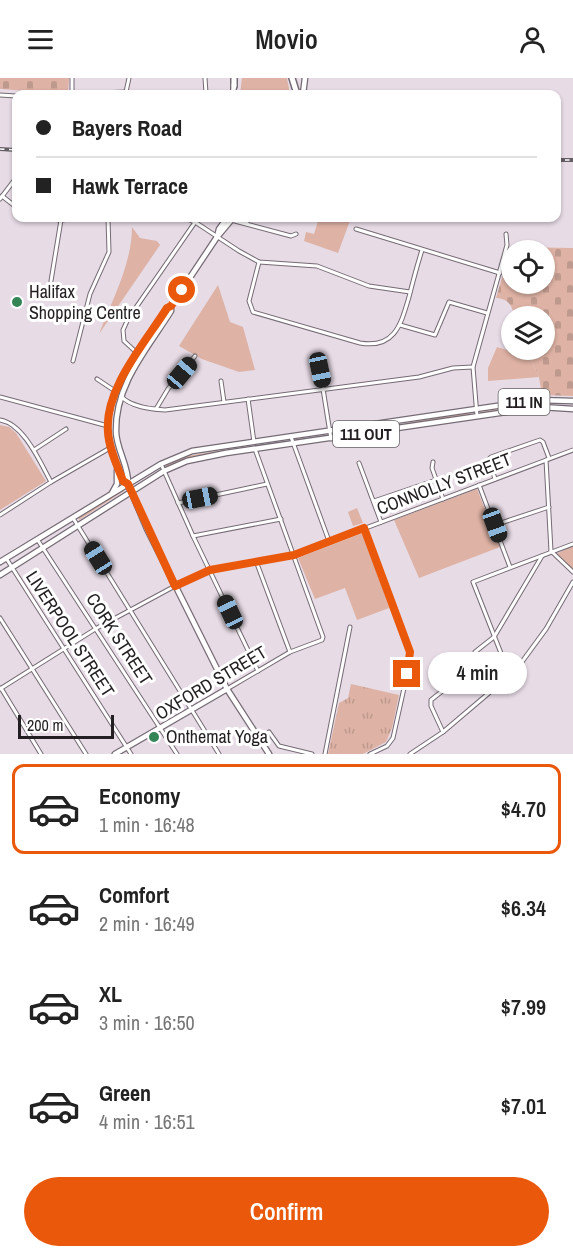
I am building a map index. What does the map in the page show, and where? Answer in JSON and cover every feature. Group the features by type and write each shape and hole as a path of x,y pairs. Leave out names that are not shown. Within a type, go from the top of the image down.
{"highway":[{"path":"234,86 235,78"}],"main road":[{"path":"234,86 234,90"},
{"path":"128,484 123,481 110,448 108,413 116,391 167,308 171,306 227,222"},
{"path":"171,306 171,310 127,379 121,396 116,432 120,454 128,477 130,493 175,586 227,688 269,754"},
{"name":"111 IN","path":"128,484 161,464 192,451 537,400 573,401"},
{"path":"108,413 113,412 119,403"},
{"name":"111 OUT","path":"130,493 164,471 187,461 541,407 573,409"},
{"path":"402,420 404,428"},
{"path":"108,426 116,432"},
{"path":"109,496 117,484 117,464"},
{"path":"0,562 128,484"},
{"path":"0,575 130,493"},
{"name":"OXFORD STREET","path":"115,754 227,688"}],"street":[{"path":"1,197 12,183"},
{"path":"51,281 61,222"},
{"path":"73,361 90,294 109,252 108,222"},
{"path":"138,353 124,340 123,330 128,319 195,222 259,262 317,266 369,286 410,292"},
{"path":"242,222 291,236 296,234"},
{"path":"356,229 500,273"},
{"path":"477,417 473,367 507,245 506,234"},
{"path":"259,262 249,301 252,310 368,344 386,340 400,325 422,250"},
{"path":"400,325 435,335 449,302 488,313"},
{"path":"156,409 168,389 195,356"},
{"path":"121,396 128,402 156,409 419,377 453,368 473,367"},
{"path":"320,370 331,439"},
{"path":"97,379 116,391"},
{"path":"221,381 224,402"},
{"path":"0,397 108,426"},
{"path":"248,399 255,450 294,555"},
{"path":"0,420 16,427 34,450 51,482"},
{"path":"34,450 66,429"},
{"path":"291,437 292,445 329,541"},
{"path":"495,479 489,459 540,440 543,442 547,459 550,551 573,573"},
{"path":"0,515 110,448"},
{"name":"CONNOLLY STREET","path":"0,688 97,628 210,570 294,555 573,450"},
{"path":"434,462 432,468 442,498"},
{"path":"359,463 381,522"},
{"path":"161,464 258,671"},
{"path":"374,501 436,480"},
{"path":"177,502 267,484"},
{"path":"479,485 510,567"},
{"path":"495,525 549,507"},
{"path":"73,517 219,754"},
{"path":"193,536 281,519"},
{"path":"364,528 396,612 410,657 393,738 387,746 370,754"},
{"name":"CORK STREET","path":"37,539 177,754"},
{"path":"510,676 473,582 573,544"},
{"name":"OXFORD STREET","path":"227,688 290,652 322,640 323,637 294,555"},
{"path":"443,732 430,704 431,700 475,665 477,661 475,652 494,637 542,556"},
{"name":"LIVERPOOL STREET","path":"6,558 131,754"},
{"path":"256,561 290,652"},
{"path":"410,754 443,732 516,670 546,629 573,582"},
{"path":"0,618 86,754"},
{"path":"325,754 350,627"},
{"path":"0,688 41,754"},
{"path":"269,732 279,746 312,754"}],"green space":[{"path":"0,78 69,78 68,90 0,89"},
{"path":"242,78 287,78 289,90 240,90"},
{"path":"318,222 350,222 338,253 304,241 306,232 314,234"},
{"path":"132,227 140,238 157,241 160,245 99,334 125,268"},
{"path":"555,248 573,248 573,396 542,395 539,377 531,360 555,360 555,306 510,306 504,300 496,298 501,281 501,294 555,294"},
{"path":"218,285 230,322 243,327 255,370 239,372 202,359 179,346"},
{"path":"497,347 501,348 501,360 531,360 539,377 488,381 488,368"},
{"path":"536,403 537,406 481,414 480,412"},
{"path":"470,412 471,415 407,425 406,423"},
{"path":"0,425 9,427 16,433 46,481 0,510"},
{"path":"248,446 189,458 165,466 167,463 187,456"},
{"path":"477,489 500,547 419,578 394,520"},
{"path":"124,491 79,520 79,517"},
{"path":"357,508 363,523 353,526 348,512"},
{"path":"363,533 389,608 357,620 345,588 315,599 298,558"},
{"path":"573,546 573,570 556,554"},
{"path":"351,684 399,695 392,728 386,742 363,754 328,754 339,703 348,698"}],"railway":[{"path":"0,149 12,150"},
{"path":"561,160 573,160"}],"place":[{"name":"Halifax Shopping Centre","path":"17,302"},
{"name":"Onthemat Yoga","path":"154,737"}],"route":[{"path":"182,290 167,308 121,380 108,413 110,448 123,481 128,484 130,493 175,586 210,570 294,555 364,528 410,652 407,674"}]}
